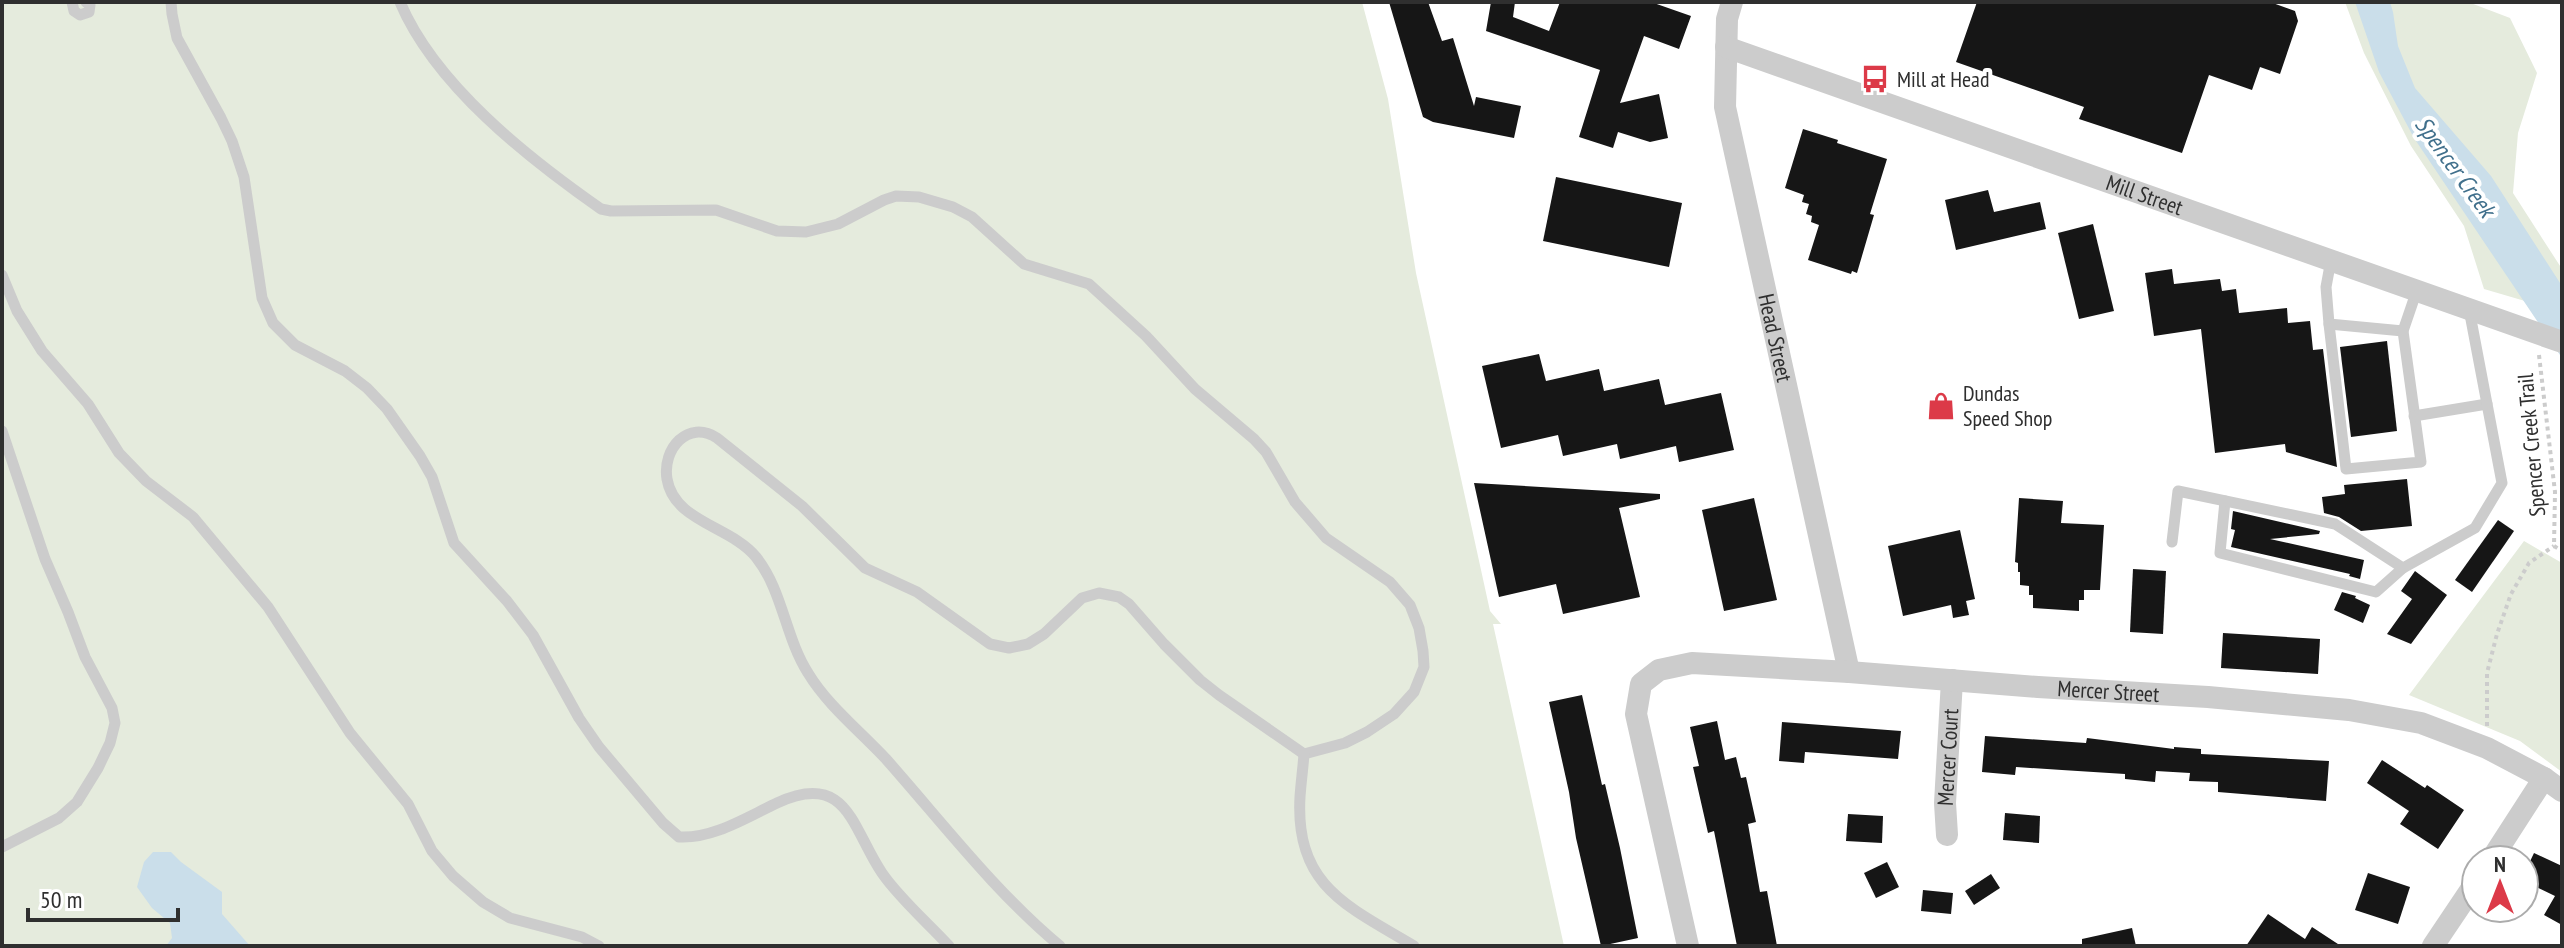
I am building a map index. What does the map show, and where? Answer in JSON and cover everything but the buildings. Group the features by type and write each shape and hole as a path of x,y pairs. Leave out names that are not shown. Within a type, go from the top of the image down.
{"street":[{"name":"Head Street","path":"1732,2 1727,19 1725,107 1849,672"},
{"name":"Mill Street","path":"1726,47 2562,342"},
{"name":"Mercer Street","path":"1688,946 1636,714 1641,684 1659,670 1692,663 2208,697 2349,710 2421,723 2487,748 2553,784"},
{"name":"Mercer Court","path":"1947,835 1945,803 1952,680"},
{"path":"2504,844 2553,784"},
{"path":"2433,946 2460,906"}],"lane":[{"path":"72,2 74,11 80,15 89,12 90,5 86,2"},
{"path":"171,2 177,38 221,118 244,177 262,298 273,323 295,345 345,371 387,409 432,477 454,543 507,601 533,635 579,718 599,747 663,823 679,837 707,834 793,795 814,794 834,799 847,809 883,876 949,946"},
{"path":"400,2 427,50 483,114 526,154 601,209 716,210 777,231 806,232 838,224 884,200 919,197 953,207 972,217 1024,264 1081,280 1096,289 1146,336 1195,389 1254,439 1266,452 1295,502 1326,538 1390,582 1410,605 1419,628 1424,667 1414,692 1394,714 1367,732 1345,743 1304,754"},
{"path":"2331,260 2326,287 2346,469 2421,462 2403,331 2417,290"},
{"path":"2,275 17,311 42,351 88,404 119,453 146,481 193,517 268,607 350,733 408,804 432,851 453,876 483,902 510,918 582,937 599,946"},
{"path":"2225,501 2220,553 2376,592 2403,568 2475,528 2502,483 2469,308"},
{"path":"2329,324 2403,331"},
{"path":"2414,416 2487,404"},
{"path":"2,431 45,559 85,657 112,708 115,723 98,768 77,802 59,818 2,847"},
{"path":"1060,946 1039,929 961,846 881,753 819,689 798,655 783,609 757,558 741,542 696,517 674,498 668,485 666,468 678,440 692,432 710,433 802,506 865,568 917,592 990,644 1009,648 1028,644 1044,634 1082,598 1099,593 1119,597 1200,680 1304,754"},
{"path":"2172,542 2178,491 2335,524 2403,568"},
{"path":"1302,781 1311,757 1320,749"},
{"path":"1304,754 1301,824 1313,870 1325,888 1340,900 1402,942 1414,946"}],"path":[{"name":"Spencer Creek Trail","path":"2537,333 2555,492 2554,546 2562,551"},
{"path":"2487,748 2487,673 2497,634 2511,594 2529,563 2554,546"}],"shaded area":[{"path":"2,2 1362,2 1388,99 1416,273 1490,611 1501,624 1493,624 1564,946 2,946"},
{"path":"2345,2 2468,2 2510,18 2537,73 2518,133 2513,193 2562,269 2562,312 2484,289 2464,226 2411,146 2364,53"},
{"path":"2524,541 2562,563 2562,772 2520,741 2409,695"}],"water":[{"name":"Spencer Creek","path":"2355,2 2390,2 2398,46 2415,88 2491,176 2562,286 2562,358 2414,138 2379,72"},
{"path":"153,852 171,852 222,892 222,914 250,946 166,946 172,938 170,923 152,908 137,887 144,862"}],"place":[{"name":"Mill at Head","path":"1875,79"},
{"name":"Dundas Speed Shop","path":"1941,406"}]}
